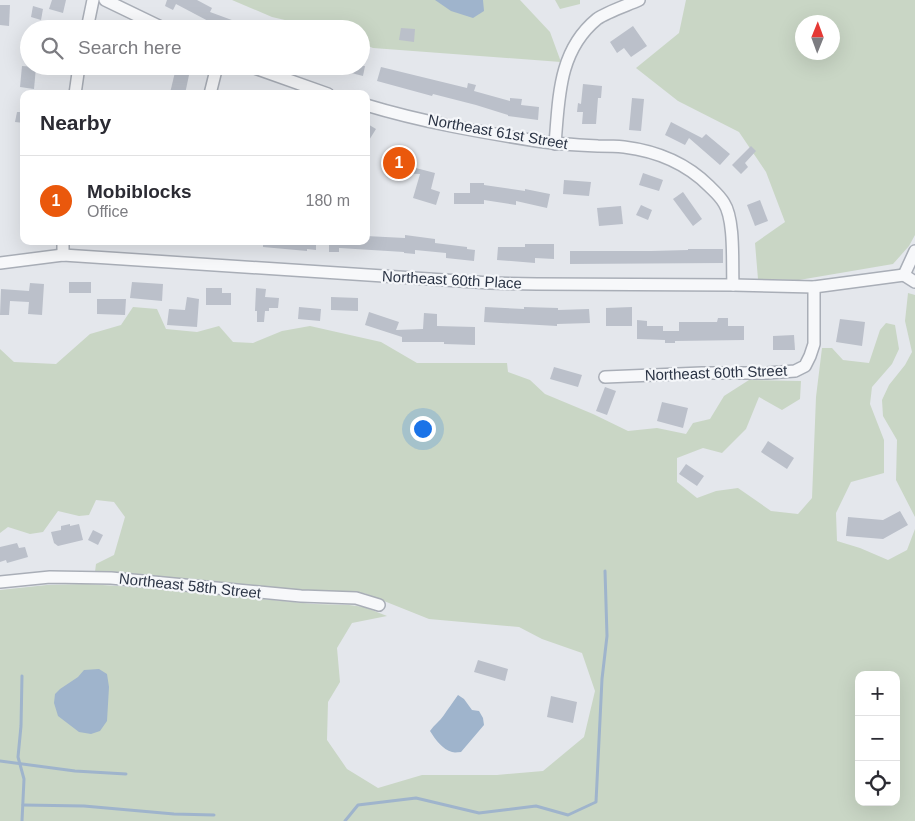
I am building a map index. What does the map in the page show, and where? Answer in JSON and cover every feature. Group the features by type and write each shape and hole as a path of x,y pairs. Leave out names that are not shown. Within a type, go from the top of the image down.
{"street":[{"path":"89,20 93,0"},
{"path":"105,0 146,20"},
{"path":"555,144 563,74 581,36 598,18 640,0"},
{"path":"76,90 78,75"},
{"path":"211,90 215,75"},
{"path":"275,75 317,90"},
{"name":"Northeast 61st Street","path":"370,106 501,135 555,144 623,147 665,157 687,168 701,178 724,202 731,222 733,285"},
{"path":"63,245 63,255"},
{"path":"915,251 904,275 915,282"},
{"name":"Northeast 60th Place","path":"0,263 63,255 490,283 537,284 814,287 904,275"},
{"name":"Northeast 60th Street","path":"605,377 795,371 804,366 814,344 814,287"},
{"name":"Northeast 58th Street","path":"0,582 50,577 112,578 301,596 356,598 379,605"}],"green space":[{"path":"232,0 520,0 550,32 561,62 373,48 370,47 370,20 285,20 272,17"},
{"path":"555,0 580,0 580,4 560,9"},
{"path":"686,0 915,0 915,235 909,246 893,264 799,280 758,279 755,243 785,222 766,172 739,132 678,101 636,68 679,33"},
{"path":"908,293 915,295 915,517 896,480 897,440 883,416 882,400 889,385 905,365 912,352 905,321"},
{"path":"133,307 157,309 166,329 197,332 219,326 233,342 253,343 282,331 310,326 381,342 417,363 507,363 508,372 530,380 545,394 628,431 657,428 686,434 693,423 710,419 724,396 749,380 801,381 800,399 782,410 759,397 746,429 722,453 703,448 677,458 677,482 697,498 716,491 738,488 771,511 798,514 812,498 816,397 822,348 832,348 843,360 869,363 880,330 886,323 895,325 899,349 892,364 872,387 870,404 884,440 884,473 851,482 836,513 837,541 888,560 907,550 915,529 915,821 0,821 0,590 47,585 87,584 148,588 314,604 349,605 364,607 387,616 352,623 337,648 340,682 328,702 327,740 347,769 378,788 422,775 497,775 543,771 584,737 595,691 582,653 542,639 519,627 429,619 364,593 326,593 95,572 96,564 114,555 125,517 114,502 96,500 89,515 79,516 58,511 43,532 30,534 8,527 0,533 0,349 14,362 56,364 90,334 121,325"}],"water":[{"path":"435,0 483,0 484,11 473,18 451,11"},
{"path":"99,669 107,674 109,687 107,721 100,731 91,734 79,732 58,716 54,703 55,694 78,677 84,670"},
{"path":"458,695 464,699 472,710 479,711 484,725 461,752 454,752 442,747 430,731"}],"building":[{"path":"52,0 66,0 63,13 49,9"},
{"path":"167,0 197,0 212,8 210,12 232,20 206,20 176,4 173,10 165,6"},
{"path":"0,5 10,5 9,26 0,25"},
{"path":"33,6 43,9 41,20 31,17"},
{"path":"633,26 647,46 631,57 624,48 617,53 610,42"},
{"path":"401,28 415,29 414,42 399,40"},
{"path":"381,67 467,88 468,83 476,85 474,91 510,101 510,98 522,99 521,105 539,107 538,120 508,116 476,105 433,94 432,96 377,81"},
{"path":"21,75 35,75 34,89 20,87"},
{"path":"174,75 189,75 186,90 171,90"},
{"path":"583,84 602,86 601,98 598,98 596,124 582,124 583,112 577,112 578,103 581,104"},
{"path":"632,98 644,99 641,131 629,130"},
{"path":"17,112 20,112 20,123 15,122"},
{"path":"671,122 702,138 706,134 730,154 720,165 689,138 685,145 665,135"},
{"path":"370,125 376,129 370,139"},
{"path":"751,146 756,151 745,163 748,167 741,174 732,165"},
{"path":"389,155 412,155 412,167 435,173 431,189 440,192 436,205 413,198 420,174 389,173"},
{"path":"643,173 663,180 659,191 639,185"},
{"path":"564,180 591,182 589,196 563,194"},
{"path":"470,183 484,183 484,185 525,191 525,189 550,194 547,208 516,201 516,205 484,200 484,204 454,204 454,193 470,193"},
{"path":"683,192 702,219 693,226 673,199"},
{"path":"760,200 768,221 755,226 747,205"},
{"path":"641,205 652,210 648,220 636,215"},
{"path":"621,206 623,224 599,226 597,208"},
{"path":"405,235 435,239 435,243 467,247 467,249 475,250 474,261 446,258 446,253 415,250 415,254 339,248 339,252 329,252 329,245 370,245 370,236 405,238"},
{"path":"525,244 554,244 554,259 535,258 535,263 497,260 498,247 525,247"},
{"path":"263,245 316,245 316,250 307,249 307,251 263,247"},
{"path":"723,249 723,263 570,264 570,251"},
{"path":"69,282 91,282 91,293 69,293"},
{"path":"132,282 163,284 162,301 130,298"},
{"path":"30,283 44,284 42,315 28,314 29,302 10,301 9,315 0,315 1,289 29,291"},
{"path":"206,288 222,288 222,293 231,293 231,305 206,305"},
{"path":"256,288 266,289 265,297 279,298 278,308 269,308 269,311 265,311 264,322 257,322 257,311 255,311"},
{"path":"187,297 199,299 197,327 167,325 169,309 185,310"},
{"path":"331,297 358,298 358,311 331,310"},
{"path":"97,299 126,299 125,315 97,314"},
{"path":"299,307 321,309 320,321 298,319"},
{"path":"485,307 558,308 558,310 589,309 590,323 557,324 557,326 484,322"},
{"path":"632,307 632,326 606,326 606,308"},
{"path":"369,312 399,322 396,330 423,329 424,313 437,314 437,326 475,327 475,345 444,344 444,342 402,342 402,337 365,325"},
{"path":"718,318 728,318 728,326 744,326 744,340 675,341 675,343 665,343 665,340 637,339 637,320 647,321 647,326 663,326 663,331 679,331 679,322 717,322"},
{"path":"840,319 865,322 862,346 836,342"},
{"path":"794,335 795,350 773,350 773,336"},
{"path":"554,367 582,375 578,387 550,379"},
{"path":"605,387 616,391 607,415 596,411"},
{"path":"662,402 688,408 683,428 657,421"},
{"path":"768,441 794,458 787,469 761,452"},
{"path":"686,464 704,476 697,486 679,474"},
{"path":"900,511 908,525 883,539 846,536 848,517 883,520"},
{"path":"70,524 70,526 79,524 83,540 58,546 54,543 51,532 61,530 61,526"},
{"path":"93,530 103,535 98,545 88,540"},
{"path":"17,543 19,548 25,547 28,557 7,563 6,560 0,562 0,547"},
{"path":"478,660 508,669 505,681 474,672"},
{"path":"551,696 577,702 573,723 547,717"}],"waterway":[{"path":"345,821 358,805 416,798 479,813 536,806 568,815 596,802 602,679 607,636 605,571"},
{"path":"22,676 18,757 24,779 22,821"},
{"path":"0,761 75,771 126,774"},
{"path":"23,805 84,806 174,814 214,815"}],"place":[{"name":"Mobiblocks","path":"399,163"}]}
